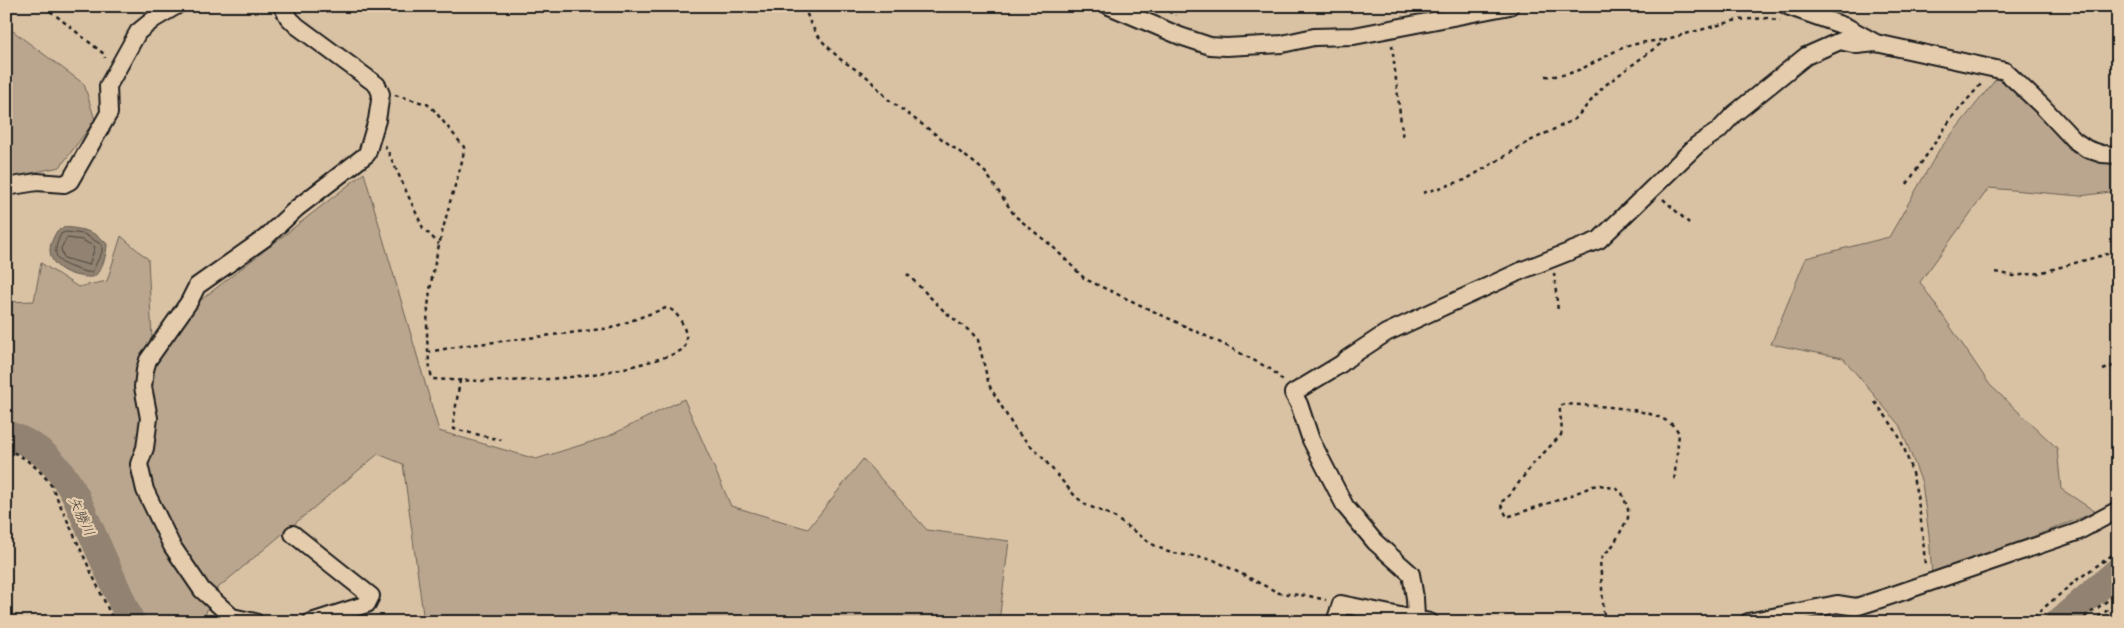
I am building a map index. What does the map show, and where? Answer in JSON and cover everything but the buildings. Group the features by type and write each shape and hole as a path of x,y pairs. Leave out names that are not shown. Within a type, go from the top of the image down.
{"street":[{"path":"6,187 37,182 64,184 70,181 108,113 108,89 138,32 154,19 176,6"},
{"path":"254,622 232,617 202,590 172,546 145,490 139,464 145,448 148,418 144,387 145,370 148,360 189,302 197,286 265,238 297,208 367,154 381,94 377,85 297,26 288,17 282,6"},
{"path":"1109,6 1180,36 1218,47 1282,44 1314,37 1354,36 1390,28 1457,18 1510,6"},
{"path":"1786,14 1847,27 1876,43 2005,71 2074,140 2087,149 2102,154 2118,155"},
{"path":"1335,622 1341,604 1423,620 1411,574 1375,542 1345,506 1311,440 1299,404 1293,393 1341,364 1386,333 1553,258 1599,240 1697,145 1718,131 1734,114 1806,56 1840,41 1857,45 1876,43"},
{"path":"1748,622 1837,604 1856,607 2078,532 2118,510"},
{"path":"293,534 371,596 367,604 311,622"},
{"path":"1847,622 1856,607"}],"path":[{"path":"44,6 104,54 108,89"},
{"path":"804,6 811,25 822,41 840,59 867,77 889,100 986,173 1015,216 1052,246 1085,279 1216,340 1259,363 1283,380 1293,393"},
{"path":"1545,76 1558,77 1570,74 1625,48 1666,40 1738,20 1768,18 1786,14"},
{"path":"1390,28 1403,140"},
{"path":"1423,193 1465,180 1530,141 1575,119 1604,86 1666,40"},
{"path":"1907,184 1954,116 1988,76 1992,67"},
{"path":"380,91 427,104 464,147 431,276 427,304 428,352 432,379 516,381 603,373 676,352 684,347 686,342 677,313 670,308 666,308 611,328 428,352"},
{"path":"376,122 423,228 439,244"},
{"path":"1651,189 1690,223"},
{"path":"1996,272 2014,276 2040,273 2118,251"},
{"path":"1553,258 1558,311"},
{"path":"907,274 944,311 978,340 989,385 1016,431 1042,457 1075,496 1086,505 1111,516 1152,544 1168,552 1214,560 1279,592 1309,596 1341,604"},
{"path":"2103,370 2118,364"},
{"path":"460,380 454,429 501,440"},
{"path":"1875,402 1896,432 1905,452 1918,501 1924,544 1926,583"},
{"path":"1607,622 1604,617 1600,560 1614,544 1628,518 1628,509 1622,493 1609,486 1593,486 1567,497 1507,517 1500,503 1508,497 1533,464 1561,435 1562,422 1559,411 1560,406 1565,404 1630,409 1644,412 1672,425 1679,434 1674,482"},
{"path":"6,448 26,458 43,473 51,485 114,622"},
{"path":"2027,622 2078,579 2118,551"},
{"path":"2078,622 2118,593"},
{"path":"2092,622 2118,602"}],"shaded area":[{"path":"6,26 84,84 95,120 60,167 6,178"},
{"path":"1996,79 2011,82 2071,151 2110,164 2118,164 2118,191 2080,196 1989,188 1920,282 1990,385 2057,448 2061,489 2096,512 1932,576 1922,483 1900,426 1843,358 1771,344 1806,258 1889,237 1939,150"},
{"path":"364,173 439,431 536,459 607,437 684,399 731,506 808,529 863,459 927,530 1009,541 999,622 424,622 403,464 378,454 213,592 203,622 138,622 40,436 6,425 6,302 34,301 41,263 78,287 107,281 121,236 148,259 152,338"}],"water":[{"path":"65,227 93,233 107,244 103,262 99,271 93,277 72,274 59,268 54,263 50,250 51,242 57,231"}],"waterway":[{"name":"矢勝川","path":"6,434 29,444 47,457 69,484 131,622"},
{"name":"矢勝川","path":"2059,622 2118,571"}]}
